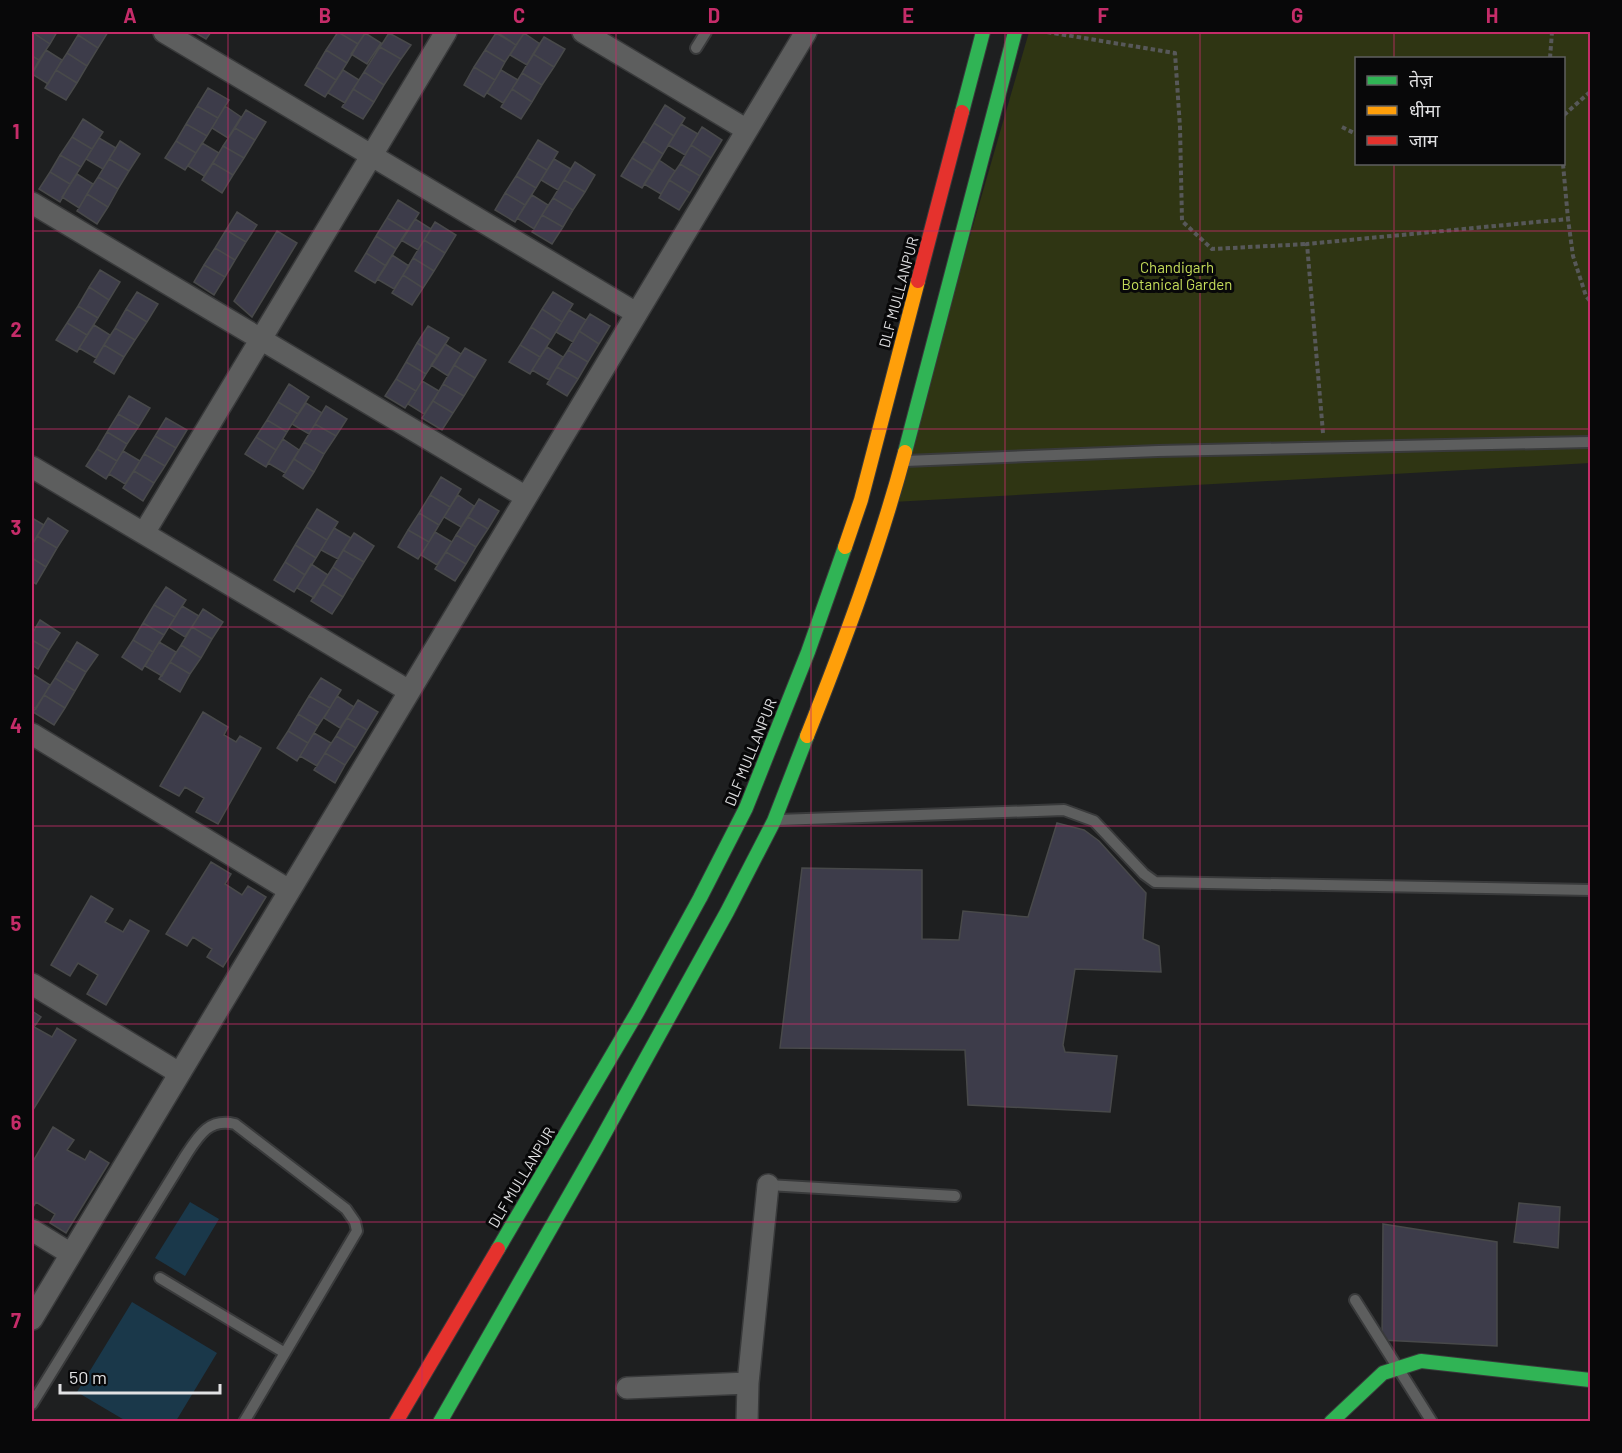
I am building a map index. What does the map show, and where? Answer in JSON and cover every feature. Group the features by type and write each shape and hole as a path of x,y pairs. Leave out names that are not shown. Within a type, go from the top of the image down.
{"main road":[{"name":"DLF MULLANPUR","path":"396,1422 639,1011 746,808 808,652 861,500 983,32"},
{"path":"440,1422 597,1147 727,912 774,821 836,663 890,508 1015,32"},
{"path":"1331,1422 1383,1373 1421,1361 1590,1380"}],"street":[{"path":"164,32 636,313"},
{"path":"144,533 446,32"},
{"path":"583,32 747,129"},
{"path":"32,1319 806,32"},
{"path":"32,203 526,497"},
{"path":"32,466 409,691"},
{"path":"32,734 289,890"},
{"path":"32,984 179,1073"},
{"path":"747,1422 748,1383 768,1185"},
{"path":"32,1230 70,1254"},
{"path":"627,1388 748,1383"}],"lane":[{"path":"696,48 706,32"},
{"path":"902,462 1324,447 1590,441"},
{"path":"774,821 1064,810 1094,821 1144,874 1155,882 1590,890"},
{"path":"32,1404 186,1155 201,1135 215,1123 225,1122 235,1124 346,1209 356,1222 357,1231 244,1422"},
{"path":"768,1185 955,1196"},
{"path":"160,1278 285,1353"},
{"path":"1355,1299 1432,1422"}],"path":[{"path":"1047,32 1174,53 1180,127 1182,221 1212,249 1307,244 1568,219"},
{"path":"1550,57 1552,32"},
{"path":"1565,113 1590,92"},
{"path":"1341,127 1355,134"},
{"path":"1563,165 1573,256 1586,296 1590,301"},
{"path":"1307,244 1324,447"}],"green space":[{"name":"Chandigarh Botanical Garden","path":"1029,32 1590,32 1590,463 893,502"}],"water":[{"path":"190,1202 219,1219 185,1276 155,1258"},
{"path":"132,1302 217,1353 176,1421 126,1421 77,1392"}],"building":[{"path":"32,32 50,44 39,60 32,56"},
{"path":"32,32 57,32 50,44"},
{"path":"80,32 108,32 98,48 78,35"},
{"path":"194,32 211,32 206,39"},
{"path":"338,32 366,32 358,44"},
{"path":"338,32 358,44 347,63 326,50"},
{"path":"497,32 525,32 516,45"},
{"path":"365,33 381,43 367,64 351,54"},
{"path":"389,33 411,45 401,59 380,47"},
{"path":"496,33 516,45 505,62 485,50"},
{"path":"524,33 540,44 527,65 510,55"},
{"path":"78,35 98,48 87,66 67,53"},
{"path":"544,37 565,49 554,67 533,54"},
{"path":"380,47 401,59 384,85 364,72"},
{"path":"46,50 62,60 48,84 32,74"},
{"path":"326,50 347,63 336,80 316,67"},
{"path":"485,50 505,62 495,80 474,67"},
{"path":"67,53 87,66 77,83 56,70"},
{"path":"533,54 554,67 542,85 522,73"},
{"path":"32,56 39,60 32,73"},
{"path":"316,67 336,80 325,97 305,85"},
{"path":"474,67 495,80 484,97 464,85"},
{"path":"56,70 77,83 66,100 45,88"},
{"path":"343,70 359,80 345,103 328,93"},
{"path":"501,70 518,80 503,103 487,93"},
{"path":"364,72 384,85 374,102 353,89"},
{"path":"522,73 542,85 532,102 512,89"},
{"path":"208,88 229,100 218,118 197,106"},
{"path":"353,89 374,102 363,119 342,107"},
{"path":"512,89 532,102 521,119 501,107"},
{"path":"665,105 685,118 674,136 654,123"},
{"path":"197,106 218,118 207,136 186,124"},
{"path":"225,106 241,117 228,138 212,128"},
{"path":"246,110 266,122 255,140 235,128"},
{"path":"83,119 103,132 92,149 72,137"},
{"path":"654,123 674,136 663,154 643,141"},
{"path":"186,124 207,136 196,153 176,141"},
{"path":"681,124 698,134 685,155 668,145"},
{"path":"702,127 722,140 711,158 691,145"},
{"path":"235,128 255,140 244,158 223,146"},
{"path":"72,137 92,149 81,167 60,155"},
{"path":"99,138 116,148 103,169 86,159"},
{"path":"538,140 558,152 547,170 527,158"},
{"path":"120,141 140,154 129,171 109,159"},
{"path":"176,141 196,153 185,170 165,158"},
{"path":"643,141 663,154 653,171 632,158"},
{"path":"202,143 219,153 204,176 188,166"},
{"path":"691,145 711,158 700,176 680,164"},
{"path":"223,146 244,158 233,175 213,163"},
{"path":"60,155 81,167 70,184 50,172"},
{"path":"527,158 547,170 536,188 516,176"},
{"path":"632,158 653,171 642,188 621,176"},
{"path":"109,159 129,171 118,189 98,177"},
{"path":"554,159 571,169 558,190 541,180"},
{"path":"659,160 675,171 661,194 644,184"},
{"path":"575,162 595,175 585,192 564,180"},
{"path":"213,163 233,175 222,193 202,180"},
{"path":"680,164 700,176 690,193 669,180"},
{"path":"50,172 70,184 60,202 39,189"},
{"path":"77,174 93,184 79,208 62,197"},
{"path":"516,176 536,188 525,205 505,193"},
{"path":"98,177 118,189 108,207 87,194"},
{"path":"564,180 585,192 573,210 553,198"},
{"path":"669,180 690,193 679,210 659,198"},
{"path":"505,193 525,205 515,222 495,210"},
{"path":"87,194 108,207 97,224 77,211"},
{"path":"532,195 548,205 534,229 517,218"},
{"path":"553,198 573,210 563,227 542,215"},
{"path":"398,200 419,213 408,231 387,218"},
{"path":"237,212 257,225 246,242 226,230"},
{"path":"542,215 563,227 552,244 532,232"},
{"path":"387,218 408,231 396,249 376,236"},
{"path":"415,219 431,229 418,250 401,240"},
{"path":"435,222 456,235 445,253 424,240"},
{"path":"226,230 246,242 235,260 215,248"},
{"path":"277,231 297,243 252,317 234,301"},
{"path":"376,236 396,249 386,266 366,253"},
{"path":"424,240 445,253 434,271 413,258"},
{"path":"215,248 235,260 225,277 204,265"},
{"path":"366,253 386,266 375,283 355,271"},
{"path":"392,255 409,266 394,289 377,279"},
{"path":"413,258 434,271 423,288 403,275"},
{"path":"204,265 225,277 214,295 194,282"},
{"path":"100,270 120,282 109,300 89,287"},
{"path":"403,275 423,288 412,305 392,293"},
{"path":"89,287 109,300 98,318 78,306"},
{"path":"137,292 158,304 147,322 126,309"},
{"path":"553,292 573,304 562,322 542,309"},
{"path":"78,306 98,318 87,335 67,323"},
{"path":"126,309 147,322 135,340 115,328"},
{"path":"542,309 562,322 551,340 531,327"},
{"path":"569,310 586,320 573,342 556,332"},
{"path":"590,314 610,326 599,344 579,331"},
{"path":"67,323 87,335 77,352 56,340"},
{"path":"94,325 110,335 96,358 79,348"},
{"path":"428,326 449,338 438,356 417,343"},
{"path":"531,327 551,340 540,357 520,345"},
{"path":"115,328 135,340 124,357 104,345"},
{"path":"579,331 599,344 588,362 568,350"},
{"path":"417,343 438,356 426,374 406,362"},
{"path":"445,344 461,354 448,376 431,365"},
{"path":"104,345 124,357 114,374 94,362"},
{"path":"520,345 540,357 530,374 509,362"},
{"path":"547,347 563,357 549,380 532,370"},
{"path":"465,348 486,360 475,378 454,365"},
{"path":"568,350 588,362 578,379 557,367"},
{"path":"406,362 426,374 416,391 396,379"},
{"path":"454,365 475,378 464,396 443,384"},
{"path":"557,367 578,379 567,396 547,384"},
{"path":"396,379 416,391 405,408 385,396"},
{"path":"422,381 439,391 424,414 408,404"},
{"path":"289,384 309,397 298,414 278,402"},
{"path":"443,384 464,396 453,413 433,401"},
{"path":"129,396 150,408 139,426 118,414"},
{"path":"433,401 453,413 442,430 422,418"},
{"path":"278,402 298,414 287,432 267,420"},
{"path":"306,403 322,413 309,434 292,424"},
{"path":"326,406 347,419 336,436 315,424"},
{"path":"118,414 139,426 127,444 107,432"},
{"path":"166,418 187,430 176,448 155,436"},
{"path":"267,420 287,432 276,450 256,437"},
{"path":"315,424 336,436 324,454 304,442"},
{"path":"107,432 127,444 117,461 97,449"},
{"path":"155,436 176,448 165,466 144,454"},
{"path":"256,437 276,450 266,467 245,454"},
{"path":"283,439 299,450 285,473 268,463"},
{"path":"304,442 324,454 314,472 294,459"},
{"path":"97,449 117,461 106,479 86,466"},
{"path":"123,451 140,461 125,484 109,474"},
{"path":"144,454 165,466 154,483 134,471"},
{"path":"294,459 314,472 303,489 283,476"},
{"path":"134,471 154,483 143,501 123,488"},
{"path":"441,477 461,489 450,507 430,495"},
{"path":"430,495 450,507 439,525 419,513"},
{"path":"458,495 474,506 461,527 444,517"},
{"path":"479,499 499,511 488,529 468,517"},
{"path":"317,509 338,522 327,540 306,527"},
{"path":"419,513 439,525 429,542 408,530"},
{"path":"468,517 488,529 476,547 456,535"},
{"path":"32,518 44,525 32,545"},
{"path":"48,518 68,531 57,548 37,536"},
{"path":"306,527 327,540 316,558 295,545"},
{"path":"334,528 351,538 338,559 321,550"},
{"path":"408,530 429,542 418,559 398,547"},
{"path":"435,532 452,542 437,565 421,555"},
{"path":"354,533 374,546 364,562 343,550"},
{"path":"456,535 476,547 466,564 446,552"},
{"path":"37,536 57,548 46,567 32,558 32,545"},
{"path":"295,545 316,558 305,575 285,562"},
{"path":"343,550 364,562 353,580 333,567"},
{"path":"446,552 466,564 455,581 435,569"},
{"path":"32,558 46,567 36,584 32,581"},
{"path":"285,562 305,575 294,592 274,580"},
{"path":"311,564 328,575 314,598 297,588"},
{"path":"333,567 353,580 343,597 322,584"},
{"path":"322,584 343,597 332,614 311,601"},
{"path":"166,587 186,600 175,617 154,605"},
{"path":"154,605 175,617 164,635 143,623"},
{"path":"182,606 199,616 185,637 169,627"},
{"path":"203,609 223,622 212,639 192,627"},
{"path":"40,620 60,633 49,650 32,640 32,634"},
{"path":"143,623 164,635 153,652 133,640"},
{"path":"192,627 212,639 201,658 181,645"},
{"path":"32,640 49,650 38,669 32,665"},
{"path":"133,640 153,652 142,670 122,657"},
{"path":"77,642 98,655 86,672 66,660"},
{"path":"159,642 176,652 162,676 145,666"},
{"path":"181,645 201,658 190,674 170,662"},
{"path":"66,660 86,672 75,691 55,678"},
{"path":"170,662 190,674 180,692 159,679"},
{"path":"34,675 50,685 36,709 32,706"},
{"path":"55,678 75,691 65,708 44,695"},
{"path":"321,678 341,690 330,708 309,696"},
{"path":"44,695 65,708 54,725 33,712"},
{"path":"309,696 330,708 318,726 298,714"},
{"path":"337,696 354,707 340,728 324,718"},
{"path":"358,700 378,712 367,730 347,718"},
{"path":"203,712 228,727 224,735 236,742 240,736 261,748 218,824 196,812 204,798 185,787 179,796 160,786"},
{"path":"298,714 318,726 308,743 288,731"},
{"path":"347,718 367,730 356,748 336,736"},
{"path":"288,731 308,743 297,761 277,748"},
{"path":"314,733 331,743 317,766 300,756"},
{"path":"336,736 356,748 345,765 325,753"},
{"path":"325,753 345,765 335,783 314,770"},
{"path":"1057,823 1084,830 1099,841 1146,893 1143,939 1159,946 1161,972 1075,969 1063,1045 1065,1052 1117,1056 1110,1112 968,1105 965,1050 780,1048 802,868 922,870 922,939 959,940 963,911 1028,917"},
{"path":"211,862 231,874 225,884 242,895 248,886 266,897 223,967 207,957 212,949 193,937 187,946 166,934"},
{"path":"91,896 113,909 105,922 123,932 130,920 149,931 106,1005 87,994 98,975 78,963 70,976 51,965"},
{"path":"32,1011 41,1017 34,1027 52,1037 57,1028 76,1040 33,1110"},
{"path":"53,1127 74,1140 67,1150 85,1160 90,1151 109,1163 66,1233 50,1223 55,1214 36,1202 32,1209 32,1163"},
{"path":"1519,1203 1560,1207 1558,1248 1514,1242"},
{"path":"1383,1224 1497,1242 1497,1346 1382,1340"}],"traffic: fast":[{"path":"962,112 983,32"},
{"path":"905,452 1015,32"},
{"path":"498,1249 638,1011 746,808 808,652 845,547"},
{"path":"440,1422 597,1147 727,912 774,821 807,736"},
{"path":"1331,1422 1383,1373 1421,1361 1590,1380"}],"traffic: slow":[{"path":"845,547 861,500 918,281"},
{"path":"807,736 860,596 905,452"}],"traffic: jam":[{"path":"918,281 962,112"},
{"path":"396,1422 498,1249"}]}
